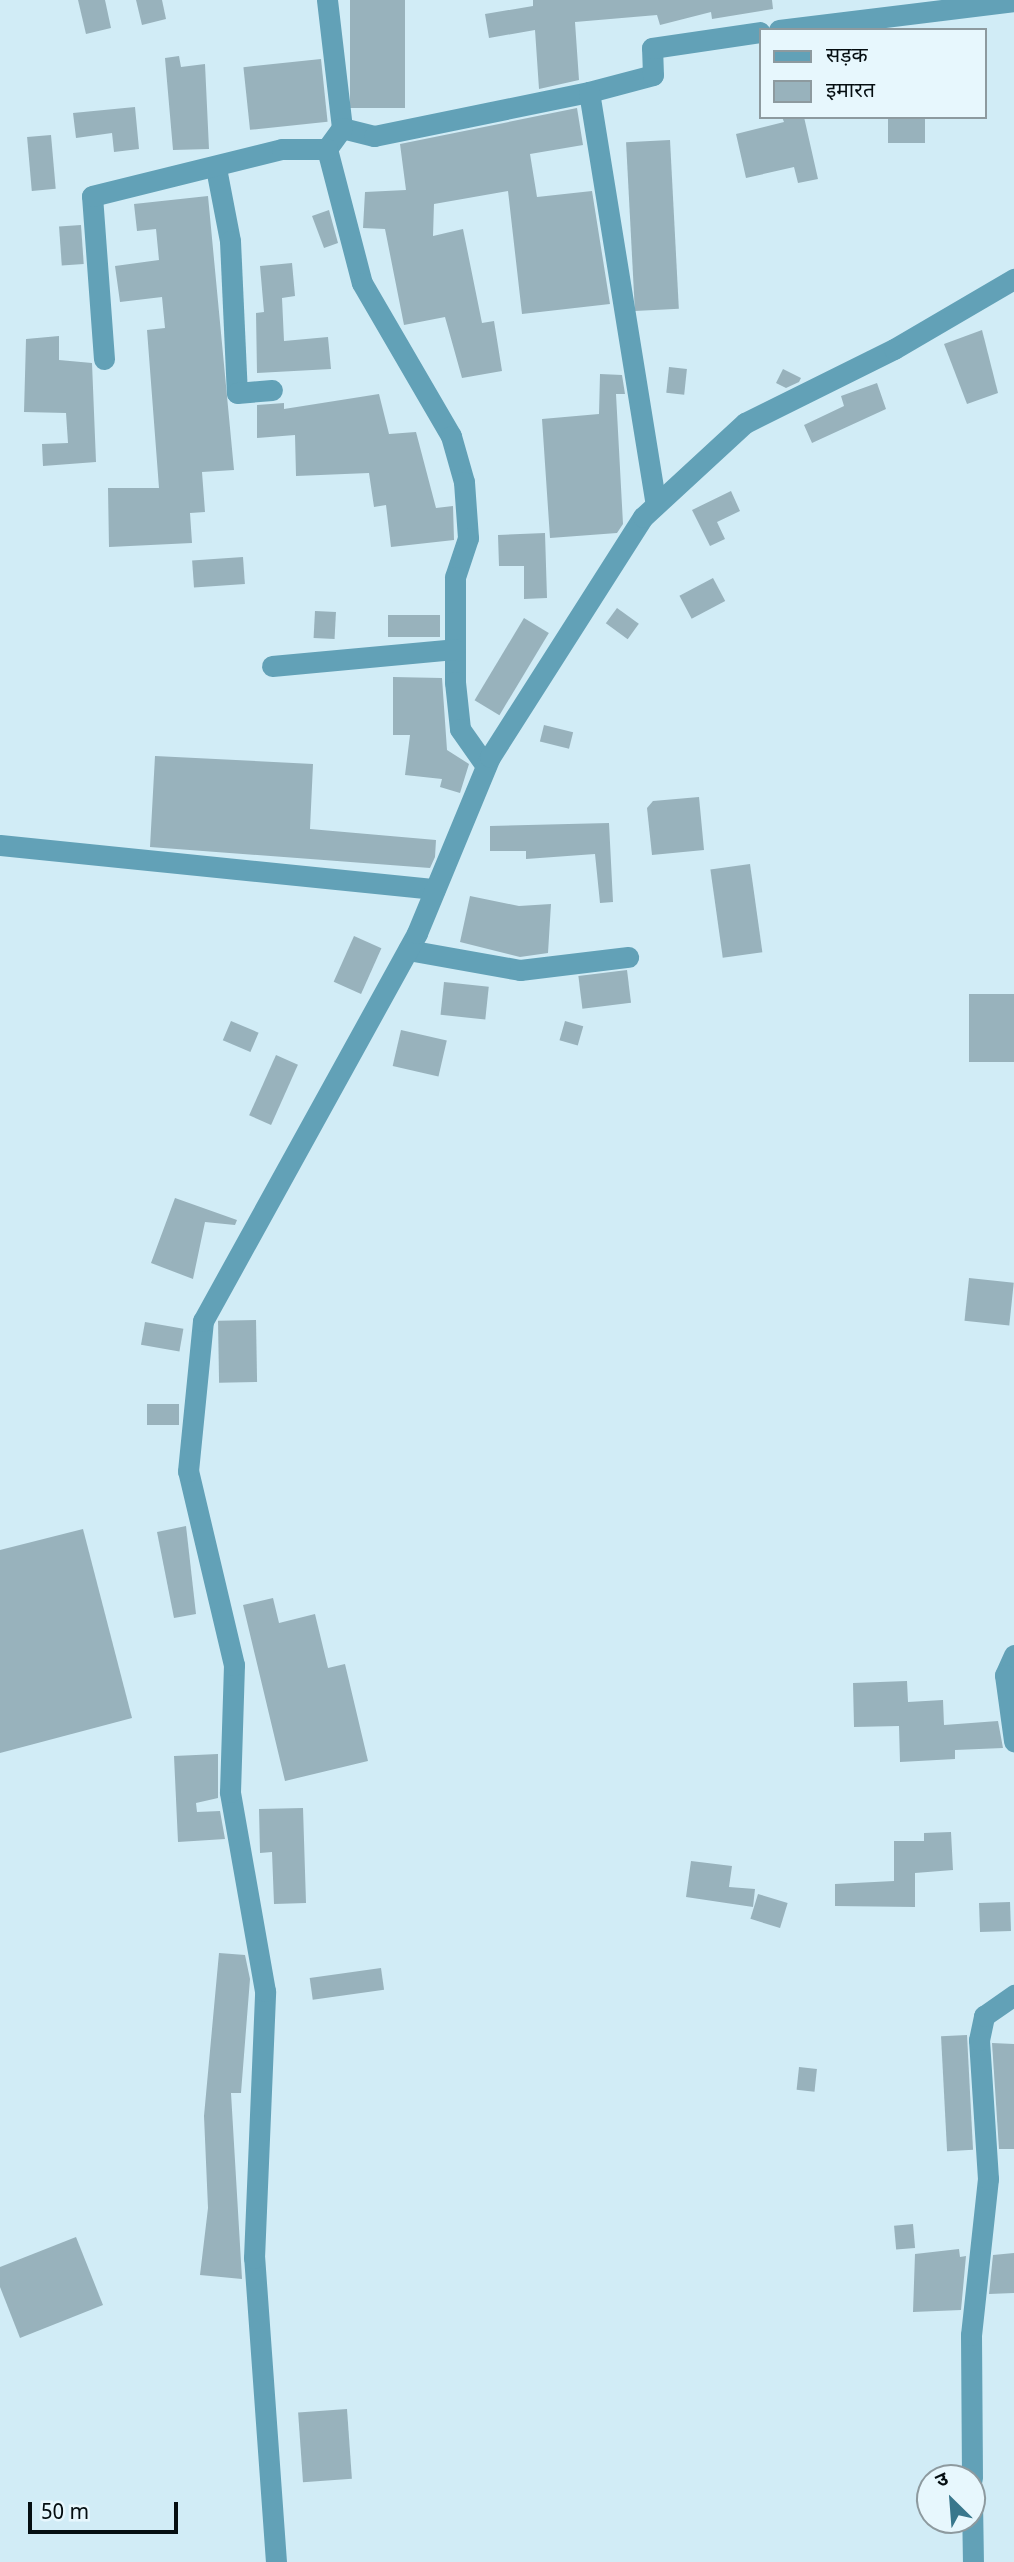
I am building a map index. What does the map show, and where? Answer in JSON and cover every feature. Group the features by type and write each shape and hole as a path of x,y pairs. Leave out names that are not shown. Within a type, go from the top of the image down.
{"street":[{"path":"327,0 342,128 327,149"},
{"path":"795,28 1014,1"},
{"path":"342,128 373,136 589,92 653,75 652,48 758,32"},
{"path":"589,92 656,505"},
{"path":"104,359 92,196 216,168 282,149 327,149"},
{"path":"327,149 362,283 451,436 464,482 468,538 455,577 454,649 460,729 486,766"},
{"path":"216,168 230,241 237,393 272,390"},
{"path":"276,2562 254,2258 265,1992 230,1793 234,1665 188,1471 204,1321 408,950 486,766 656,505 745,423 894,349 1014,279"},
{"path":"272,666 454,649"},
{"path":"0,845 435,889"},
{"path":"408,950 520,971 628,957"},
{"path":"1014,1655 1005,1675 1014,1741"},
{"path":"972,2464 971,2335 988,2179 979,2040 984,2017 1014,1995"},
{"path":"972,2534 972,2562"}],"building":[{"path":"78,0 105,0 111,28 86,34"},
{"path":"136,0 162,0 166,19 142,25"},
{"path":"350,0 405,0 405,108 350,108"},
{"path":"533,0 772,0 773,9 712,19 711,12 660,25 657,15 575,22 579,80 539,89 535,30 489,38 485,14 533,6"},
{"path":"179,56 181,67 205,64 209,149 173,150 165,58"},
{"path":"321,59 328,122 250,130 243,67"},
{"path":"135,107 139,149 114,152 112,133 76,138 73,113"},
{"path":"577,108 583,145 530,154 537,197 592,191 610,304 522,314 508,191 434,204 433,236 463,229 482,323 494,321 502,371 462,378 445,317 404,325 385,229 363,228 365,192 406,190 400,144"},
{"path":"783,119 804,119 818,179 798,183 794,167 746,178 736,134 784,122"},
{"path":"888,119 925,119 925,143 888,143"},
{"path":"51,135 56,189 32,191 27,137"},
{"path":"670,140 679,309 635,311 626,142"},
{"path":"208,196 234,470 202,472 205,512 190,513 192,543 109,547 108,488 159,488 147,330 165,328 162,297 120,302 115,266 159,260 156,229 137,231 134,204"},
{"path":"329,210 338,243 324,248 312,216"},
{"path":"81,225 84,264 62,265 59,227"},
{"path":"292,263 295,296 282,298 284,341 328,337 331,369 257,373 256,313 264,312 260,266"},
{"path":"982,330 998,393 967,404 944,344"},
{"path":"59,336 59,360 92,363 96,462 43,466 42,444 68,443 66,413 24,412 26,339"},
{"path":"669,367 687,369 684,395 666,393"},
{"path":"783,369 801,378 799,382 786,388 776,383"},
{"path":"600,374 622,375 625,394 616,394 623,524 617,533 550,538 542,419 599,414"},
{"path":"877,383 886,409 812,443 804,425 844,406 841,396"},
{"path":"379,394 389,434 416,432 436,508 453,506 454,540 391,547 386,505 374,507 369,473 296,476 295,435 257,438 257,405 284,403 284,409"},
{"path":"731,491 740,511 717,522 725,539 710,546 692,510"},
{"path":"545,533 547,598 524,599 524,566 499,566 498,535"},
{"path":"243,557 245,584 194,587 192,561"},
{"path":"713,578 725,601 692,619 679,596"},
{"path":"617,608 639,624 628,639 606,623"},
{"path":"315,611 336,612 335,639 314,638"},
{"path":"388,615 440,615 440,637 388,637"},
{"path":"524,618 549,633 499,715 475,700"},
{"path":"393,677 442,678 447,750 469,764 460,793 440,787 442,779 405,775 410,735 393,735"},
{"path":"544,725 573,732 569,749 540,741"},
{"path":"155,756 313,764 310,829 436,840 435,857 430,868 150,847"},
{"path":"699,797 704,850 652,855 647,808 653,801"},
{"path":"609,823 613,902 600,903 595,854 526,859 526,851 490,851 490,826"},
{"path":"750,864 762,952 723,958 710,870"},
{"path":"470,896 519,906 551,904 548,953 520,957 460,942"},
{"path":"354,936 381,948 361,994 334,982"},
{"path":"627,970 631,1003 582,1009 578,976"},
{"path":"444,982 489,987 485,1020 441,1015"},
{"path":"969,994 1014,994 1014,1062 969,1062"},
{"path":"231,1021 259,1033 250,1052 223,1040"},
{"path":"565,1021 583,1026 578,1045 559,1040"},
{"path":"401,1030 447,1041 438,1077 393,1066"},
{"path":"276,1055 298,1065 271,1125 249,1115"},
{"path":"175,1198 237,1220 235,1225 205,1222 193,1279 151,1263"},
{"path":"969,1278 1014,1283 1009,1325 965,1321"},
{"path":"256,1320 257,1382 219,1383 218,1321"},
{"path":"145,1322 183,1329 179,1351 141,1345"},
{"path":"147,1404 179,1404 179,1425 147,1425"},
{"path":"186,1526 196,1614 174,1618 157,1532"},
{"path":"83,1529 132,1718 0,1753 0,1550"},
{"path":"273,1598 279,1623 315,1614 328,1668 345,1664 368,1761 285,1781 243,1605"},
{"path":"907,1681 908,1702 943,1700 944,1725 998,1721 1003,1748 955,1750 955,1759 900,1762 899,1726 854,1727 853,1683"},
{"path":"218,1754 218,1798 196,1803 197,1812 220,1811 225,1839 178,1842 174,1756"},
{"path":"303,1808 306,1903 274,1904 272,1852 260,1853 259,1809"},
{"path":"951,1832 953,1870 915,1873 915,1907 835,1906 835,1884 894,1881 894,1841 924,1841 924,1833"},
{"path":"691,1861 732,1866 729,1887 755,1889 753,1907 686,1897"},
{"path":"758,1894 788,1903 780,1928 750,1919"},
{"path":"1010,1902 1011,1931 980,1932 979,1903"},
{"path":"219,1953 245,1955 250,1979 241,2093 231,2093 242,2279 200,2275 208,2208 204,2116"},
{"path":"381,1968 384,1990 313,2000 310,1978"},
{"path":"967,2035 973,2150 947,2151 941,2036"},
{"path":"992,2043 1014,2044 1014,2149 999,2149"},
{"path":"799,2067 817,2069 814,2092 797,2090"},
{"path":"913,2224 915,2248 896,2250 894,2226"},
{"path":"76,2237 103,2305 20,2338 0,2287 0,2267"},
{"path":"959,2249 960,2257 966,2256 961,2310 913,2312 915,2254"},
{"path":"1014,2253 1014,2293 989,2294 993,2255"},
{"path":"347,2409 352,2479 303,2482 298,2412"}]}
